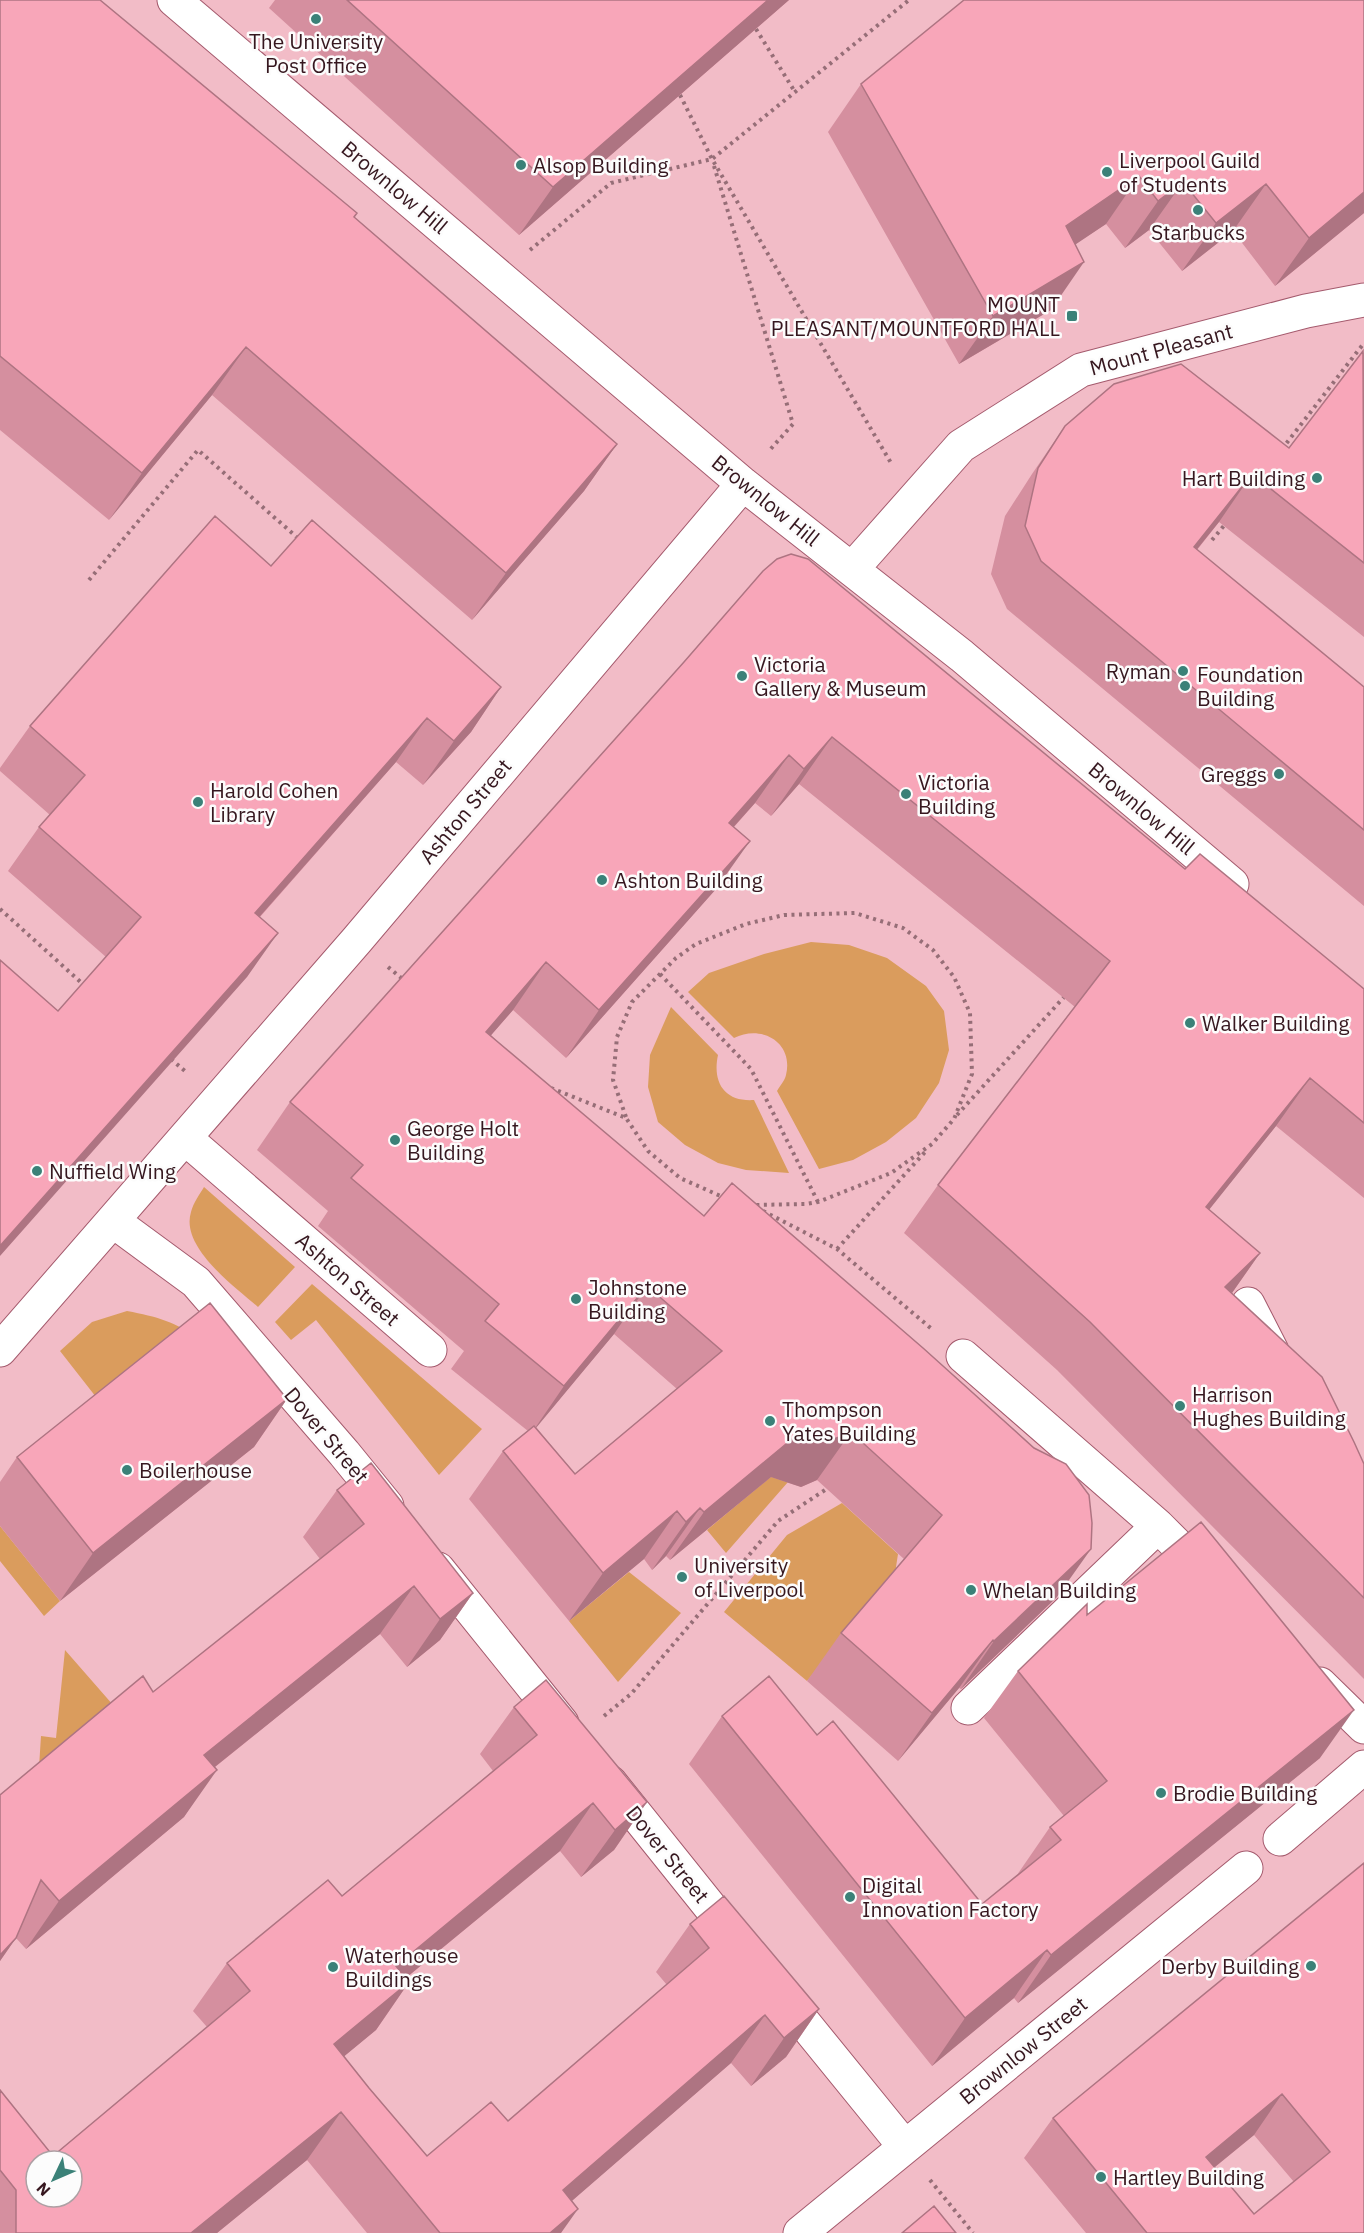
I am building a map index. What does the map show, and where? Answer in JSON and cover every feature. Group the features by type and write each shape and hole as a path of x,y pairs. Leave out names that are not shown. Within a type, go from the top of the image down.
{"street":[{"name":"Brownlow Hill","path":"193,5 502,278 743,484 853,568 963,657 1254,902"},
{"name":"Mount Pleasant","path":"853,568 961,446 1081,370 1306,311 1364,300"},
{"name":"Ashton Street","path":"0,1350 357,940 743,484"},
{"name":"Ashton Street","path":"186,1138 430,1350"},
{"name":"Dover Street","path":"113,1221 196,1282 344,1453 905,2148"},
{"path":"1248,1304 1285,1378"},
{"path":"963,1356 1158,1526 1227,1593"},
{"path":"968,1708 1158,1526"},
{"path":"1295,1660 1364,1727"},
{"path":"1280,1839 1364,1767"},
{"name":"Brownlow Street","path":"800,2233 1246,1868"}],"path":[{"path":"502,278 532,247 611,183 712,159 909,0"},
{"path":"756,29 795,92"},
{"path":"680,95 712,159 913,500"},
{"path":"712,159 793,424 743,484"},
{"path":"1277,455 1364,342"},
{"path":"88,580 198,450 306,545"},
{"path":"1212,540 1227,521"},
{"path":"0,909 89,989"},
{"path":"735,1201 717,1196 680,1178 648,1151 626,1118 614,1080 616,1037 632,1002 676,958 696,944 746,924 784,915 855,913 903,928 933,950 954,977 970,1014 972,1074 954,1119"},
{"path":"660,974 752,1069 818,1202"},
{"path":"837,1249 1071,988"},
{"path":"165,1054 219,1099"},
{"path":"551,1088 626,1118"},
{"path":"744,1203 753,1205 818,1202 891,1173 932,1144"},
{"path":"753,1205 837,1249 963,1356"},
{"path":"582,1748 778,1521 840,1481"},
{"path":"905,2148 973,2233"}],"shaded area":[{"name":"University of Liverpool","path":"0,0 1364,0 1364,2233 0,2233"},
{"path":"811,942 849,945 887,958 926,986 944,1011 949,1050 939,1083 916,1118 886,1142 853,1160 819,1169 777,1091 785,1077 787,1063 780,1045 773,1039 755,1033 734,1038 688,992 709,973 764,954"},
{"path":"671,1007 718,1055 717,1074 723,1089 735,1098 754,1100 789,1173 746,1170 718,1163 685,1145 658,1122 648,1087 650,1055"},
{"path":"204,1187 295,1267 258,1307 212,1265 194,1239 190,1225 191,1212"},
{"path":"312,1284 482,1429 439,1475 316,1320 291,1340 275,1322"},
{"path":"127,1311 165,1321 182,1328 200,1340 96,1397 60,1351 92,1322"},
{"path":"775,1473 788,1482 726,1553 707,1530"},
{"path":"842,1503 898,1554 894,1580 807,1681 724,1612 787,1535"},
{"path":"0,1526 60,1601 44,1616 0,1561"},
{"path":"629,1572 681,1613 618,1682 569,1621"},
{"path":"65,1650 134,1729 38,1783 41,1736 56,1738"}],"building":[{"path":"0,0 100,0 357,213 354,217 617,444 506,573 246,347 142,473 0,356"},
{"name":"Alsop Building","path":"347,0 768,0 553,187"},
{"name":"Liverpool Guild of Students","path":"964,0 1364,0 1364,192 1309,238 1266,184 1216,223 1183,182 1158,201 1139,176 1066,226 1084,262 993,316 861,84"},
{"path":"1363,351 1364,563 1252,474 1194,547 1364,687 1364,830 1041,561 1025,526 1038,468 1065,426 1114,384 1181,364 1289,448"},
{"name":"Harold Cohen Library","path":"215,516 271,566 312,520 501,687 454,741 427,718 255,913 278,933 0,1246 0,960 58,1011 141,917 39,827 85,775 30,726"},
{"path":"791,554 808,559 1185,869 1200,854 1364,989 1364,1123 1310,1078 1206,1207 1260,1253 1225,1287 1322,1377 1364,1464 1364,1598 1090,1322 938,1185 1110,961 832,737 804,769 789,755 729,823 750,841 599,1010 546,962 486,1032 704,1216 732,1183 923,1348 1034,1448 1066,1464 1089,1495 1092,1523 1091,1549 993,1640 932,1713 841,1633 942,1515 851,1432 834,1439 804,1429 704,1512 700,1508 686,1522 677,1511 603,1573 503,1451 534,1426 575,1474 722,1351 647,1286 564,1386 485,1321 499,1304 351,1178 363,1165 290,1102 763,571 777,559"},
{"name":"Boilerhouse","path":"210,1303 287,1399 93,1553 17,1457"},
{"path":"371,1463 473,1593 440,1619 414,1586 204,1755 217,1770 59,1901 41,1880 16,1938 0,1955 0,1795 143,1676 153,1692 364,1524 337,1490"},
{"path":"1201,1522 1354,1710 1051,1955 1047,1950 965,2018 722,1716 769,1676 817,1735 833,1721 982,1904 1061,1840 1050,1827 1107,1781 1018,1671 1087,1604 1087,1615"},
{"path":"546,1680 647,1802 615,1830 593,1803 396,1966 409,1982 334,2044 427,2156 491,2102 508,2121 709,1948 690,1924 724,1896 819,2009 784,2038 765,2015 563,2190 578,2209 550,2233 440,2233 341,2112 191,2233 16,2233 16,2190 0,2170 0,2090 47,2149 24,2149 24,2209 84,2209 84,2149 61,2149 250,1991 227,1963 328,1880 342,1896 537,1735 514,1707"},
{"path":"1364,1863 1364,2233 1147,2233 1053,2118","holes":["1282,2094 1330,2152 1254,2214 1206,2157"]},
{"path":"934,2206 956,2233 902,2233"}],"place":[{"name":"The University Post Office","path":"316,19"},
{"name":"Alsop Building","path":"521,165"},
{"name":"Liverpool Guild of Students","path":"1107,172"},
{"name":"Starbucks","path":"1198,210"},
{"name":"MOUNT PLEASANT/MOUNTFORD HALL","path":"1072,316"},
{"name":"Hart Building","path":"1317,478"},
{"name":"Ryman","path":"1183,671"},
{"name":"Victoria Gallery & Museum","path":"742,676"},
{"name":"Foundation Building","path":"1185,686"},
{"name":"Greggs","path":"1279,774"},
{"name":"Victoria Building","path":"906,794"},
{"name":"Harold Cohen Library","path":"198,802"},
{"name":"Ashton Building","path":"602,880"},
{"name":"Walker Building","path":"1190,1023"},
{"name":"George Holt Building","path":"395,1140"},
{"name":"Nuffield Wing","path":"37,1171"},
{"name":"Johnstone Building","path":"576,1299"},
{"name":"Harrison Hughes Building","path":"1180,1406"},
{"name":"Thompson Yates Building","path":"770,1421"},
{"name":"Boilerhouse","path":"127,1470"},
{"name":"University of Liverpool","path":"682,1577"},
{"name":"Whelan Building","path":"971,1590"},
{"name":"Brodie Building","path":"1161,1793"},
{"name":"Digital Innovation Factory","path":"850,1897"},
{"name":"Derby Building","path":"1311,1966"},
{"name":"Waterhouse Buildings","path":"333,1967"},
{"name":"Hartley Building","path":"1101,2177"}]}
